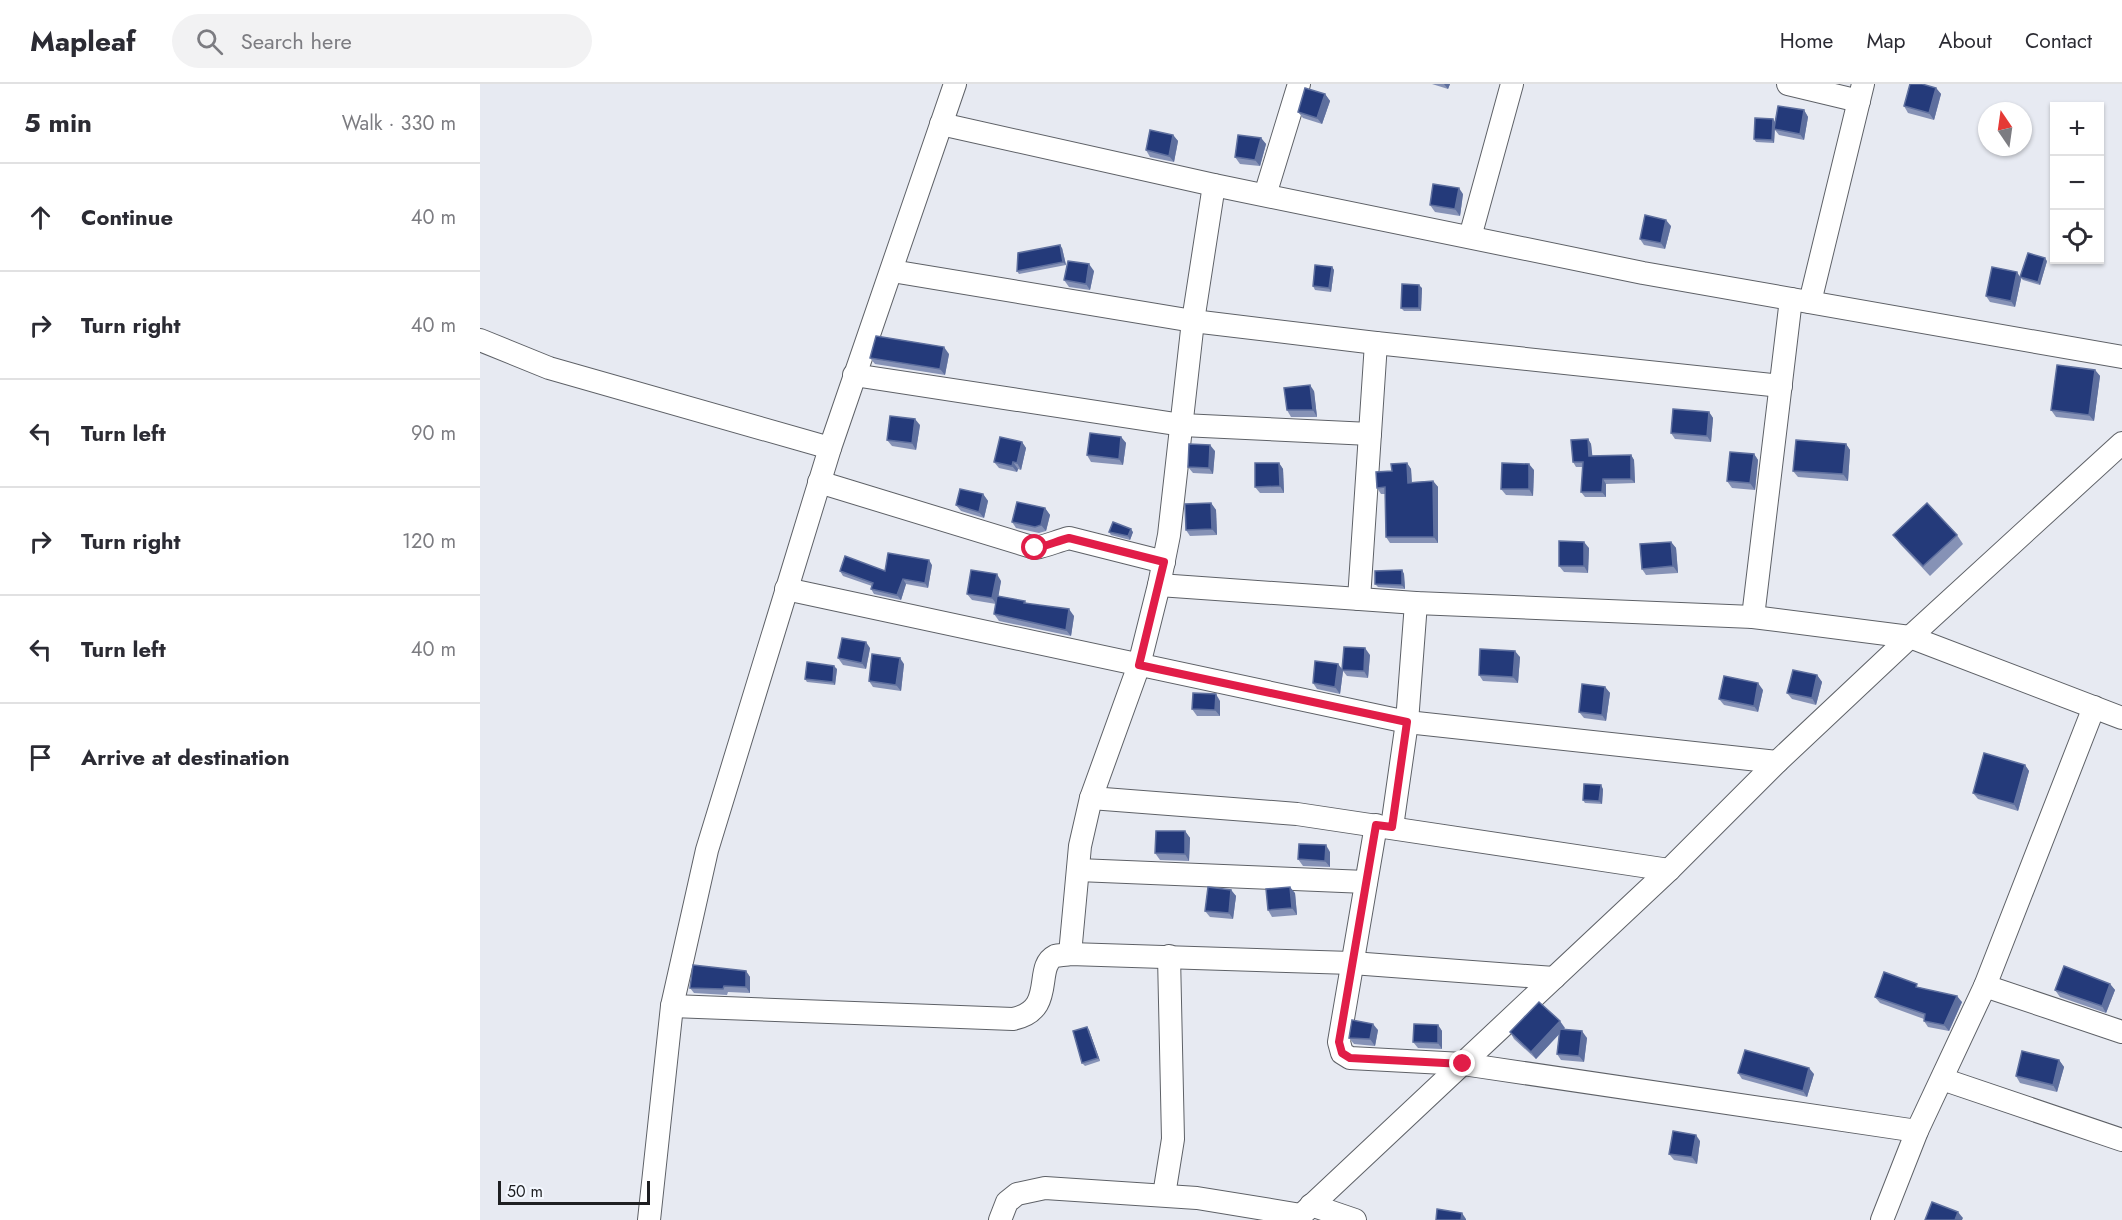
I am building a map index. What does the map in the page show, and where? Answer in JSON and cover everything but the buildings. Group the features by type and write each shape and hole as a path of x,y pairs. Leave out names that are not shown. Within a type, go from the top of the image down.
{"street":[{"path":"649,1220 672,1006 707,850 830,448 955,84"},
{"path":"1265,195 1299,84"},
{"path":"1470,237 1512,84"},
{"path":"1753,617 1781,386 1801,301 1861,93 1788,84"},
{"path":"941,124 1214,185 1643,273 2122,357"},
{"path":"1070,954 1080,846 1092,798 1139,665 1160,585 1169,535 1193,321 1214,185"},
{"path":"892,270 1193,321 1376,344 1781,386"},
{"path":"480,340 549,368 830,448"},
{"path":"1359,599 1376,344"},
{"path":"854,375 1182,425 1370,434"},
{"path":"1303,1213 1669,870 1777,762 2122,443"},
{"path":"819,482 1035,548 1069,538 1164,562"},
{"path":"1160,585 1416,603 1753,617 1910,637 2122,718"},
{"path":"786,590 1407,722 1777,762"},
{"path":"1416,603 1407,722 1384,826 1366,882 1339,1042 1342,1053 1350,1058 1463,1064 1917,1131"},
{"path":"1882,1220 1917,1131 1985,986 2094,707"},
{"path":"1092,798 1297,814 1669,870"},
{"path":"1078,870 1366,882"},
{"path":"672,1006 1013,1019 1025,1017 1035,1009 1043,989 1046,966 1054,956 1070,954 1352,963 1554,978"},
{"path":"1164,1195 1173,1139 1169,956"},
{"path":"1985,986 2122,1032"},
{"path":"1942,1079 2122,1140"},
{"path":"1000,1220 1007,1202 1017,1194 1045,1188 1197,1198 1355,1220"}],"route":[{"path":"1035,548 1069,538 1164,562 1139,665 1407,722 1392,827 1376,825 1339,1042 1342,1053 1350,1058 1463,1064"}]}
